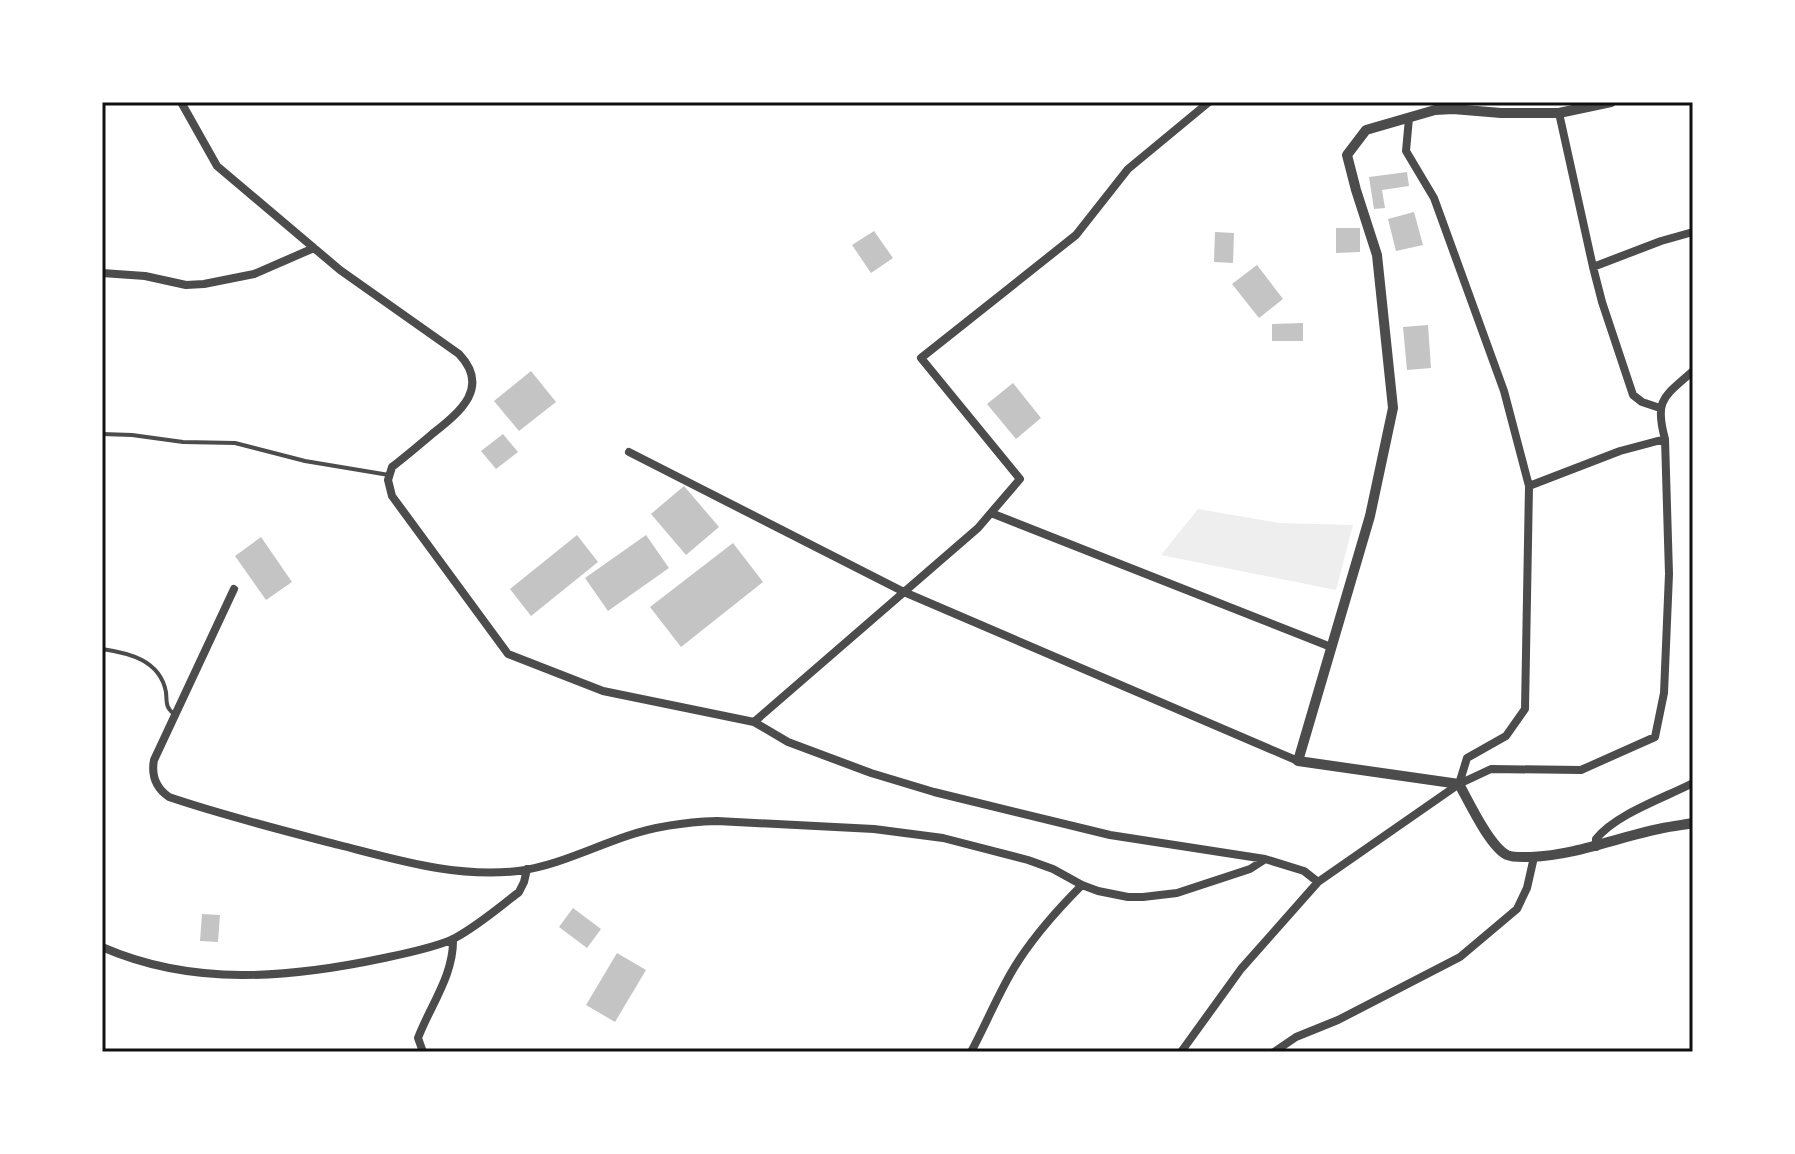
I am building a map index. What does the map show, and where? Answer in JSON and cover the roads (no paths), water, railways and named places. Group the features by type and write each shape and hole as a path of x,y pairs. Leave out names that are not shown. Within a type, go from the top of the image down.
{"street":[{"path":"181,102 217,166 340,270 466,361 471,384 469,398 460,411 392,467 388,480 392,496 508,654 603,691 754,722 788,742 871,773 934,792 1110,835 1265,859 1304,871 1318,882"},
{"path":"754,722 978,528 1020,479 921,358 1076,235 1128,169 1209,102"},
{"path":"1298,761 1370,516 1393,408 1377,255 1347,155 1366,130 1449,106 1501,113 1559,113 1611,102"},
{"path":"1559,113 1593,267 1633,395 1642,402 1660,408"},
{"path":"1409,118 1406,151 1434,198 1504,391 1529,486 1525,709 1506,736 1467,758 1459,784 1499,849 1517,857 1562,854 1664,827 1693,823"},
{"path":"1593,267 1693,232"},
{"path":"102,273 145,276 186,285 204,284 254,274 314,248"},
{"path":"1181,1052 1241,969 1318,882 1459,784 1491,769 1581,770 1655,737 1664,693 1669,574 1665,439 1660,408 1667,394 1693,371"},
{"path":"1529,486 1620,451 1665,439"},
{"path":"629,452 904,592 1298,761 1459,784"},
{"path":"991,513 1331,647"},
{"path":"234,589 152,767 158,788 169,797 223,815 426,867 474,873 527,869 555,863 650,829 694,822 740,821 874,829 943,838 1028,860 1082,885 1113,895 1143,897 1177,893 1250,869 1265,859"},
{"path":"1596,847 1596,839 1607,827 1693,783"},
{"path":"1274,1052 1296,1037 1338,1020 1460,957 1517,909 1527,888 1534,857"},
{"path":"102,947 166,968 216,975 261,976 361,963 453,939 519,892 527,869"},
{"path":"971,1052 1028,947 1082,885"},
{"path":"419,1050 418,1038 451,963 453,939"}],"lane":[{"path":"102,434 183,442 235,443 305,461 389,475"},
{"path":"102,649 137,656 153,667 163,682 167,706 174,714"}]}
